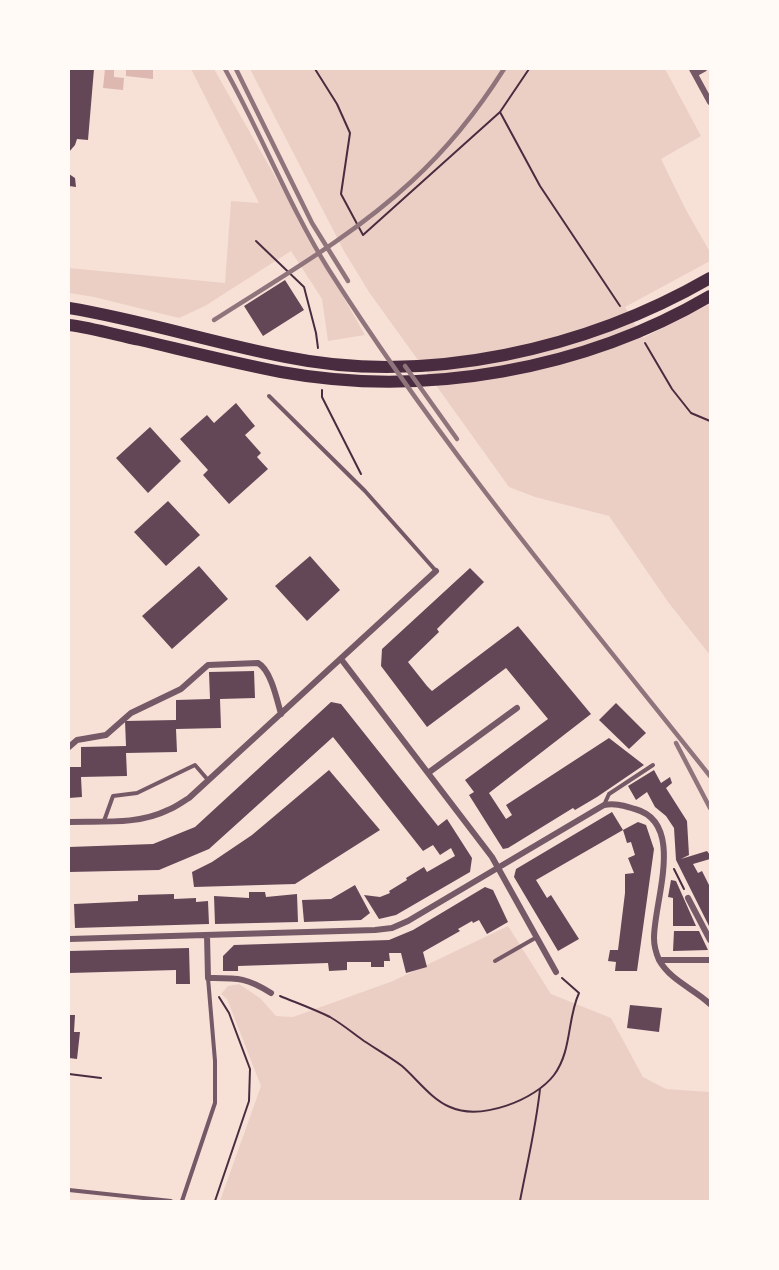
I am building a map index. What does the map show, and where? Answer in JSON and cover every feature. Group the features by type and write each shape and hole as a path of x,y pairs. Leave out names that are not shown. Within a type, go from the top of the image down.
{"main road":[{"path":"69,308 138,321 286,357 333,363 401,366 502,356 546,346 600,329 663,303 710,278"},
{"path":"69,325 283,372 332,379 401,381 505,371 539,364 605,344 669,318 710,296"}],"street":[{"path":"704,69 693,72 710,102"},
{"path":"69,822 133,820 168,810 189,798 436,571"},
{"path":"340,659 492,857 556,972"},
{"path":"69,747 76,740 106,735 131,713 174,694 189,683 201,669 214,664 258,663 262,665 268,674 281,714"},
{"path":"428,773 517,708"},
{"path":"69,939 392,928 408,921 604,806 614,803 641,810 656,822 663,834 665,851 654,939 659,960 672,978 710,1004"},
{"path":"688,898 710,940"},
{"path":"207,935 208,978 236,978 253,981 271,993"},
{"path":"659,960 710,960"}],"lane":[{"path":"268,396 365,491 436,571"},
{"path":"104,821 113,796 137,793 195,765 209,780"},
{"path":"604,806 609,794 653,765"},
{"path":"495,961 538,937"},
{"path":"182,1201 215,1102 208,978"},
{"path":"69,1190 171,1201"}],"path":[{"path":"315,69 337,104 350,133 341,194 363,234 500,112 529,69"},
{"path":"500,112 540,186 623,310"},
{"path":"642,338 672,389 691,413 710,422"},
{"path":"665,851 688,898"},
{"path":"271,993 332,1018 400,1065 434,1097 450,1108 464,1111 500,1108 521,1100 540,1089 554,1075 564,1057 573,1008 579,993 556,972"},
{"path":"208,978 229,1013 250,1069 249,1101 215,1201"},
{"path":"69,1074 101,1078"},
{"path":"520,1201 535,1131 540,1089"}],"shaded area":[{"path":"105,69 114,69 114,77 124,78 123,90 103,88"},
{"path":"126,69 153,69 153,79 126,76"},
{"path":"191,69 214,69 365,335 328,341 322,299 291,251 205,306 179,318 69,293 69,268 225,283 231,201 259,203"},
{"path":"250,69 665,69 701,136 661,159 710,252 710,261 625,307 643,338 710,304 710,655 668,602 609,516 535,497 509,487 369,292 344,251"},
{"path":"508,926 551,994 611,1018 643,1077 666,1089 710,1092 709,1201 220,1201 261,1086 227,999 221,994 228,986 239,984 260,998 276,1016 293,1017 393,981"}],"building":[{"path":"69,69 94,69 88,140 77,139 69,152"},
{"path":"69,174 75,178 76,187 69,186"},
{"path":"285,280 304,310 263,336 244,306"},
{"path":"236,403 255,426 245,435 261,453 257,457 268,469 229,504 203,475 208,470 180,439 207,415 214,423"},
{"path":"150,427 181,461 148,493 116,458"},
{"path":"168,501 200,535 166,566 134,532"},
{"path":"310,556 340,590 307,621 275,586"},
{"path":"199,566 228,599 172,649 142,616"},
{"path":"470,568 484,582 437,629 439,632 408,662 427,686 432,691 518,626 591,714 489,793 506,819 512,815 506,805 609,738 644,765 597,797 575,810 573,808 503,849 469,795 474,792 465,780 548,719 506,668 427,727 381,666 382,649"},
{"path":"254,671 255,698 220,699 221,728 176,729 177,752 126,753 127,776 81,777 82,797 69,798 69,767 81,767 81,747 126,746 125,721 176,720 176,700 210,699 209,672"},
{"path":"331,702 341,704 438,826 447,819 472,858 470,872 396,915 379,919 364,895 380,897 390,893 389,891 407,880 406,878 424,867 427,872 455,856 451,848 440,855 433,845 423,851 333,737 209,849 159,870 69,872 69,847 153,844 195,827"},
{"path":"616,703 646,733 629,749 599,720"},
{"path":"329,770 380,830 295,884 194,887 192,872 212,862 252,835"},
{"path":"654,770 661,783 670,777 672,783 666,788 687,821 689,855 681,859 707,851 710,855 710,859 693,864 698,873 702,871 710,887 710,928 676,860 674,828 666,816 655,807 647,792 636,800 628,786"},
{"path":"612,812 623,830 536,880 547,898 551,895 579,939 558,951 514,877 516,869"},
{"path":"638,822 646,825 654,849 637,971 615,971 616,962 608,961 610,950 618,950 625,874 634,873 628,858 635,855 631,842 627,843 623,830"},
{"path":"671,880 676,881 696,926 673,926 673,898 668,897"},
{"path":"355,885 370,913 361,920 304,922 302,900 331,899"},
{"path":"485,887 493,890 508,922 487,934 479,920 473,923 472,921 458,929 460,931 423,952 427,967 406,973 401,953 389,953 390,961 384,961 384,967 371,967 371,962 347,962 347,970 329,971 328,963 238,966 238,971 223,971 223,956 234,945 389,940 413,930"},
{"path":"249,892 265,892 266,897 297,894 298,922 215,924 214,896 249,898"},
{"path":"174,894 174,899 196,898 196,902 208,901 209,924 75,928 74,904 138,901 138,895"},
{"path":"674,931 699,931 708,950 673,951"},
{"path":"189,948 190,984 176,984 176,970 69,973 69,951"},
{"path":"630,1005 662,1008 659,1032 627,1028"},
{"path":"69,1015 75,1015 74,1032 80,1032 77,1059 69,1058"}],"railway":[{"path":"225,69 315,246 372,336 513,528 710,776"},
{"path":"236,69 312,223 348,281"},
{"path":"214,320 316,255 389,201 450,142 473,114 504,69"},
{"path":"405,366 457,439"},
{"path":"676,743 710,808"}]}
